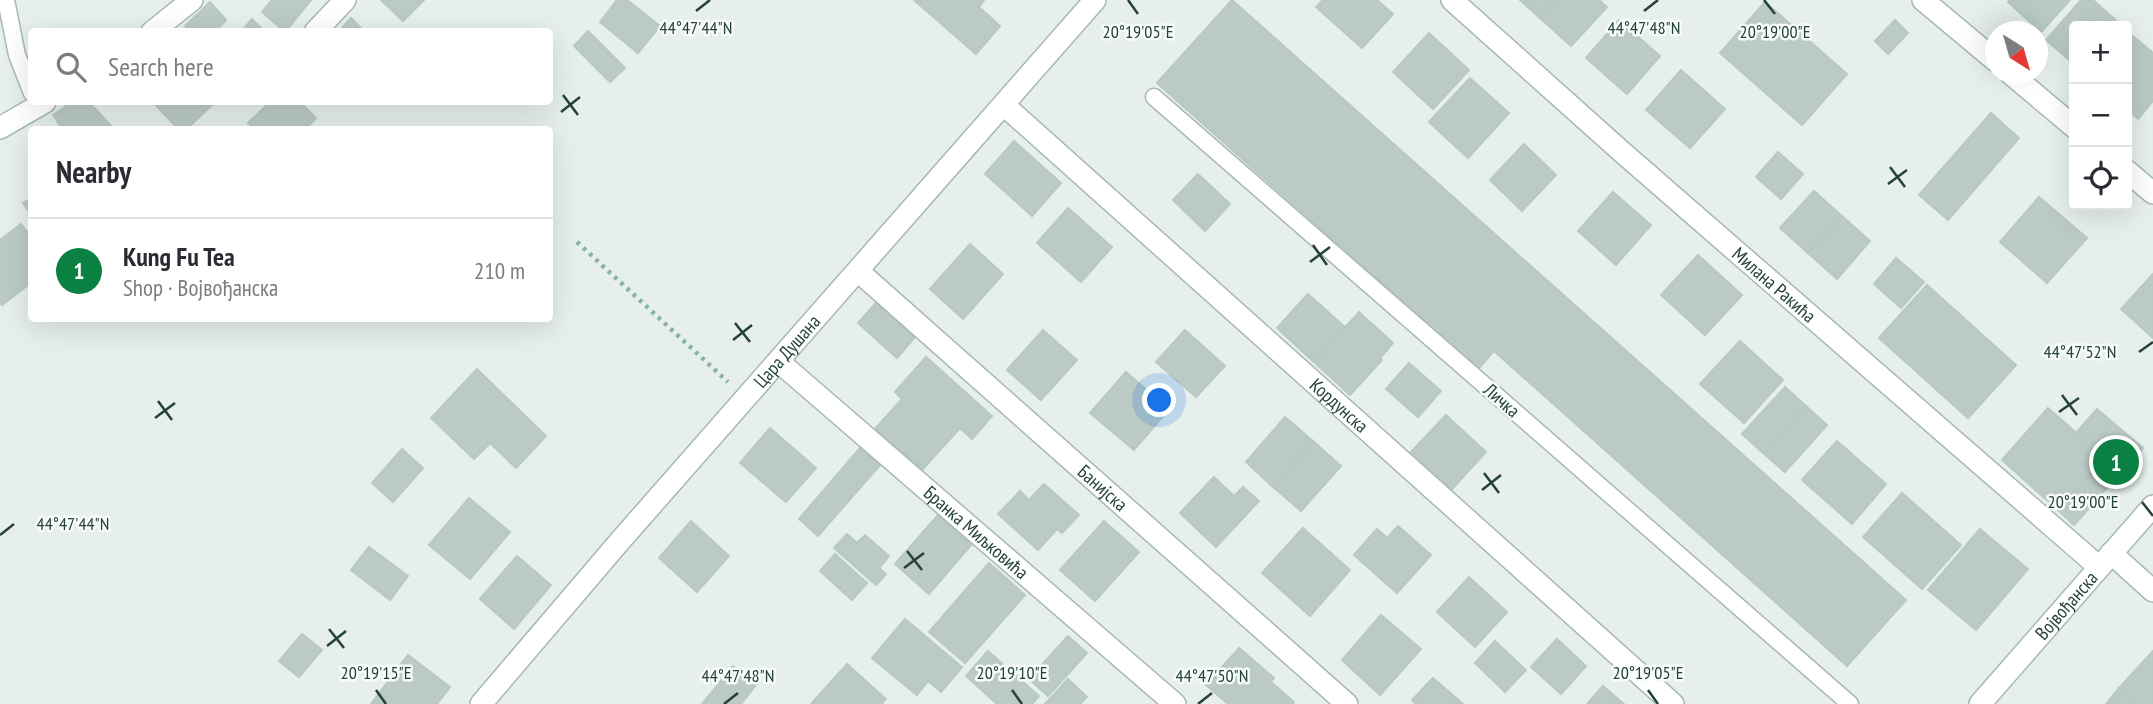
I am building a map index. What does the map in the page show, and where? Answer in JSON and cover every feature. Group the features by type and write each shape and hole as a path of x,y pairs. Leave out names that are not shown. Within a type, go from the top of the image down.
{"street":[{"path":"157,28 192,0"},
{"path":"319,28 345,0"},
{"name":"Цара Душана","path":"481,704 1095,0"},
{"name":"Милана Ракића","path":"1452,0 1622,152 2105,560 2153,591"},
{"path":"1923,0 1985,52"},
{"path":"2023,84 2069,123"},
{"path":"0,128 32,105"},
{"name":"Кордунска","path":"1004,106 1673,704"},
{"path":"2132,175 2153,193"},
{"name":"Банијска","path":"858,271 1347,704"},
{"name":"Бранка Миљковића","path":"778,361 1175,704"},
{"name":"Војвођанска","path":"1980,704 2153,506"}],"lane":[{"path":"6,0 17,55 28,80"},
{"name":"Личка","path":"1154,97 1850,704"}],"path":[{"path":"577,242 746,398"}],"building":[{"path":"272,0 311,0 288,28 280,28 262,12"},
{"path":"381,0 424,0 403,21"},
{"path":"617,0 627,0 660,26 638,53 600,22"},
{"path":"914,0 984,0 979,7 1000,26 976,54"},
{"path":"1232,0 1906,600 1847,666 1494,351 1478,369 1157,83"},
{"path":"1323,0 1377,0 1393,14 1362,48 1316,7"},
{"path":"1520,0 1556,0 1540,18"},
{"path":"1556,0 1599,0 1607,7 1571,46 1540,18"},
{"path":"2070,0 2048,24 2048,21 2029,21 2008,2"},
{"path":"2081,0 2093,0 2117,21 2069,21 2069,60 2048,42 2048,38"},
{"path":"210,2 226,20 219,28 185,26"},
{"path":"1765,2 1847,74 1802,125 1720,53"},
{"path":"351,18 361,28 342,28"},
{"path":"252,19 261,28 244,28"},
{"path":"1619,20 1660,56 1627,94 1586,58"},
{"path":"1895,20 1908,33 1888,54 1875,41"},
{"path":"588,31 625,68 610,82 574,46"},
{"path":"1429,33 1469,70 1433,109 1393,72"},
{"path":"2132,37 2153,53 2153,101 2138,119 2132,114"},
{"path":"1681,70 1725,109 1690,148 1646,110"},
{"path":"1470,78 1509,113 1468,158 1429,122"},
{"path":"68,105 92,105 111,126 60,126 53,115"},
{"path":"156,105 212,105 190,126 175,126"},
{"path":"267,105 303,105 316,118 309,126 251,126 248,123"},
{"path":"1991,113 2019,138 1948,220 1919,195"},
{"path":"1014,141 1061,183 1032,216 985,174"},
{"path":"1524,144 1556,175 1522,211 1490,180"},
{"path":"1778,152 1803,174 1781,199 1756,177"},
{"path":"1198,174 1230,204 1205,231 1173,200"},
{"path":"1814,191 1842,216 1808,253 1780,228"},
{"path":"1613,192 1651,225 1616,265 1578,231"},
{"path":"2039,197 2087,238 2047,283 2000,242"},
{"path":"1068,208 1112,247 1081,282 1037,243"},
{"path":"1842,216 1870,241 1837,279 1808,253"},
{"path":"21,224 28,233 28,285 2,305 0,302 0,240"},
{"path":"970,244 1003,274 963,319 930,289"},
{"path":"1698,255 1742,295 1705,335 1661,295"},
{"path":"1896,258 1924,282 1901,308 1874,284"},
{"path":"2153,274 2153,338 2121,309"},
{"path":"1927,285 2016,365 1968,418 1879,338"},
{"path":"1308,294 1346,328 1314,362 1277,328"},
{"path":"876,303 915,337 897,358 858,323"},
{"path":"1359,312 1393,343 1380,358 1382,360 1350,395 1314,362"},
{"path":"1043,330 1077,360 1041,400 1007,370"},
{"path":"1185,330 1225,366 1196,397 1156,362"},
{"path":"1740,341 1783,380 1744,423 1700,384"},
{"path":"926,357 992,416 972,439 960,428 922,470 875,429 902,399 895,392"},
{"path":"1409,363 1441,391 1418,417 1386,389"},
{"path":"477,369 546,436 516,468 490,443 474,459 431,418"},
{"path":"1126,372 1169,409 1134,450 1090,413"},
{"path":"1785,387 1806,406 1763,453 1742,434"},
{"path":"1806,406 1827,425 1785,472 1763,453"},
{"path":"2048,408 2105,458 2058,510 2002,460"},
{"path":"2097,409 2143,448 2074,525 2058,510 2105,458 2076,433"},
{"path":"1446,415 1486,452 1452,489 1411,452"},
{"path":"1285,417 1313,441 1273,487 1246,462"},
{"path":"770,428 816,468 786,502 740,463"},
{"path":"1313,441 1341,466 1301,511 1273,487"},
{"path":"1837,441 1886,484 1852,524 1802,480"},
{"path":"860,448 880,465 818,536 799,519"},
{"path":"402,449 423,468 393,502 372,483"},
{"path":"1214,477 1234,496 1243,487 1259,501 1216,547 1180,513"},
{"path":"1044,484 1079,515 1062,533 1057,529 1038,550 998,514 1020,491 1029,500"},
{"path":"1902,493 1961,545 1922,589 1863,537"},
{"path":"469,498 510,532 470,579 429,545"},
{"path":"938,515 971,545 929,594 895,564"},
{"path":"691,521 729,556 697,592 659,558"},
{"path":"1104,521 1139,552 1095,601 1060,570"},
{"path":"1398,526 1431,555 1397,593 1354,555 1377,529 1387,538"},
{"path":"1303,528 1350,570 1310,616 1262,573"},
{"path":"1980,529 2028,569 1976,630 1928,590"},
{"path":"847,534 857,543 865,535 889,556 879,568 886,574 876,585 834,548"},
{"path":"369,547 408,576 390,600 351,570"},
{"path":"835,554 867,583 852,600 820,571"},
{"path":"517,556 551,585 514,629 480,599"},
{"path":"989,563 1025,595 965,663 929,632"},
{"path":"1469,577 1507,612 1475,647 1437,612"},
{"path":"1381,615 1421,649 1380,695 1342,660"},
{"path":"905,619 962,667 941,692 928,681 917,695 872,658"},
{"path":"302,634 322,650 299,677 279,661"},
{"path":"1068,636 1087,653 1048,696 1029,679"},
{"path":"1557,639 1586,666 1561,694 1531,667"},
{"path":"1495,641 1526,670 1505,692 1475,663"},
{"path":"1239,648 1274,678 1271,682 1294,702 1293,704 1228,704 1206,685"},
{"path":"988,651 1039,696 1032,704 997,704 966,676"},
{"path":"2153,651 2153,704 2136,704 2119,688"},
{"path":"408,655 450,687 437,704 371,704"},
{"path":"847,664 886,699 881,704 811,704"},
{"path":"733,666 756,685 741,704 702,704"},
{"path":"1433,678 1463,704 1416,704 1412,700"},
{"path":"1068,679 1087,697 1080,704 1045,704"},
{"path":"1603,686 1624,704 1587,704"},
{"path":"2119,688 2136,704 2106,704"}],"place":[{"name":"Kung Fu Tea","path":"2116,462"}]}
